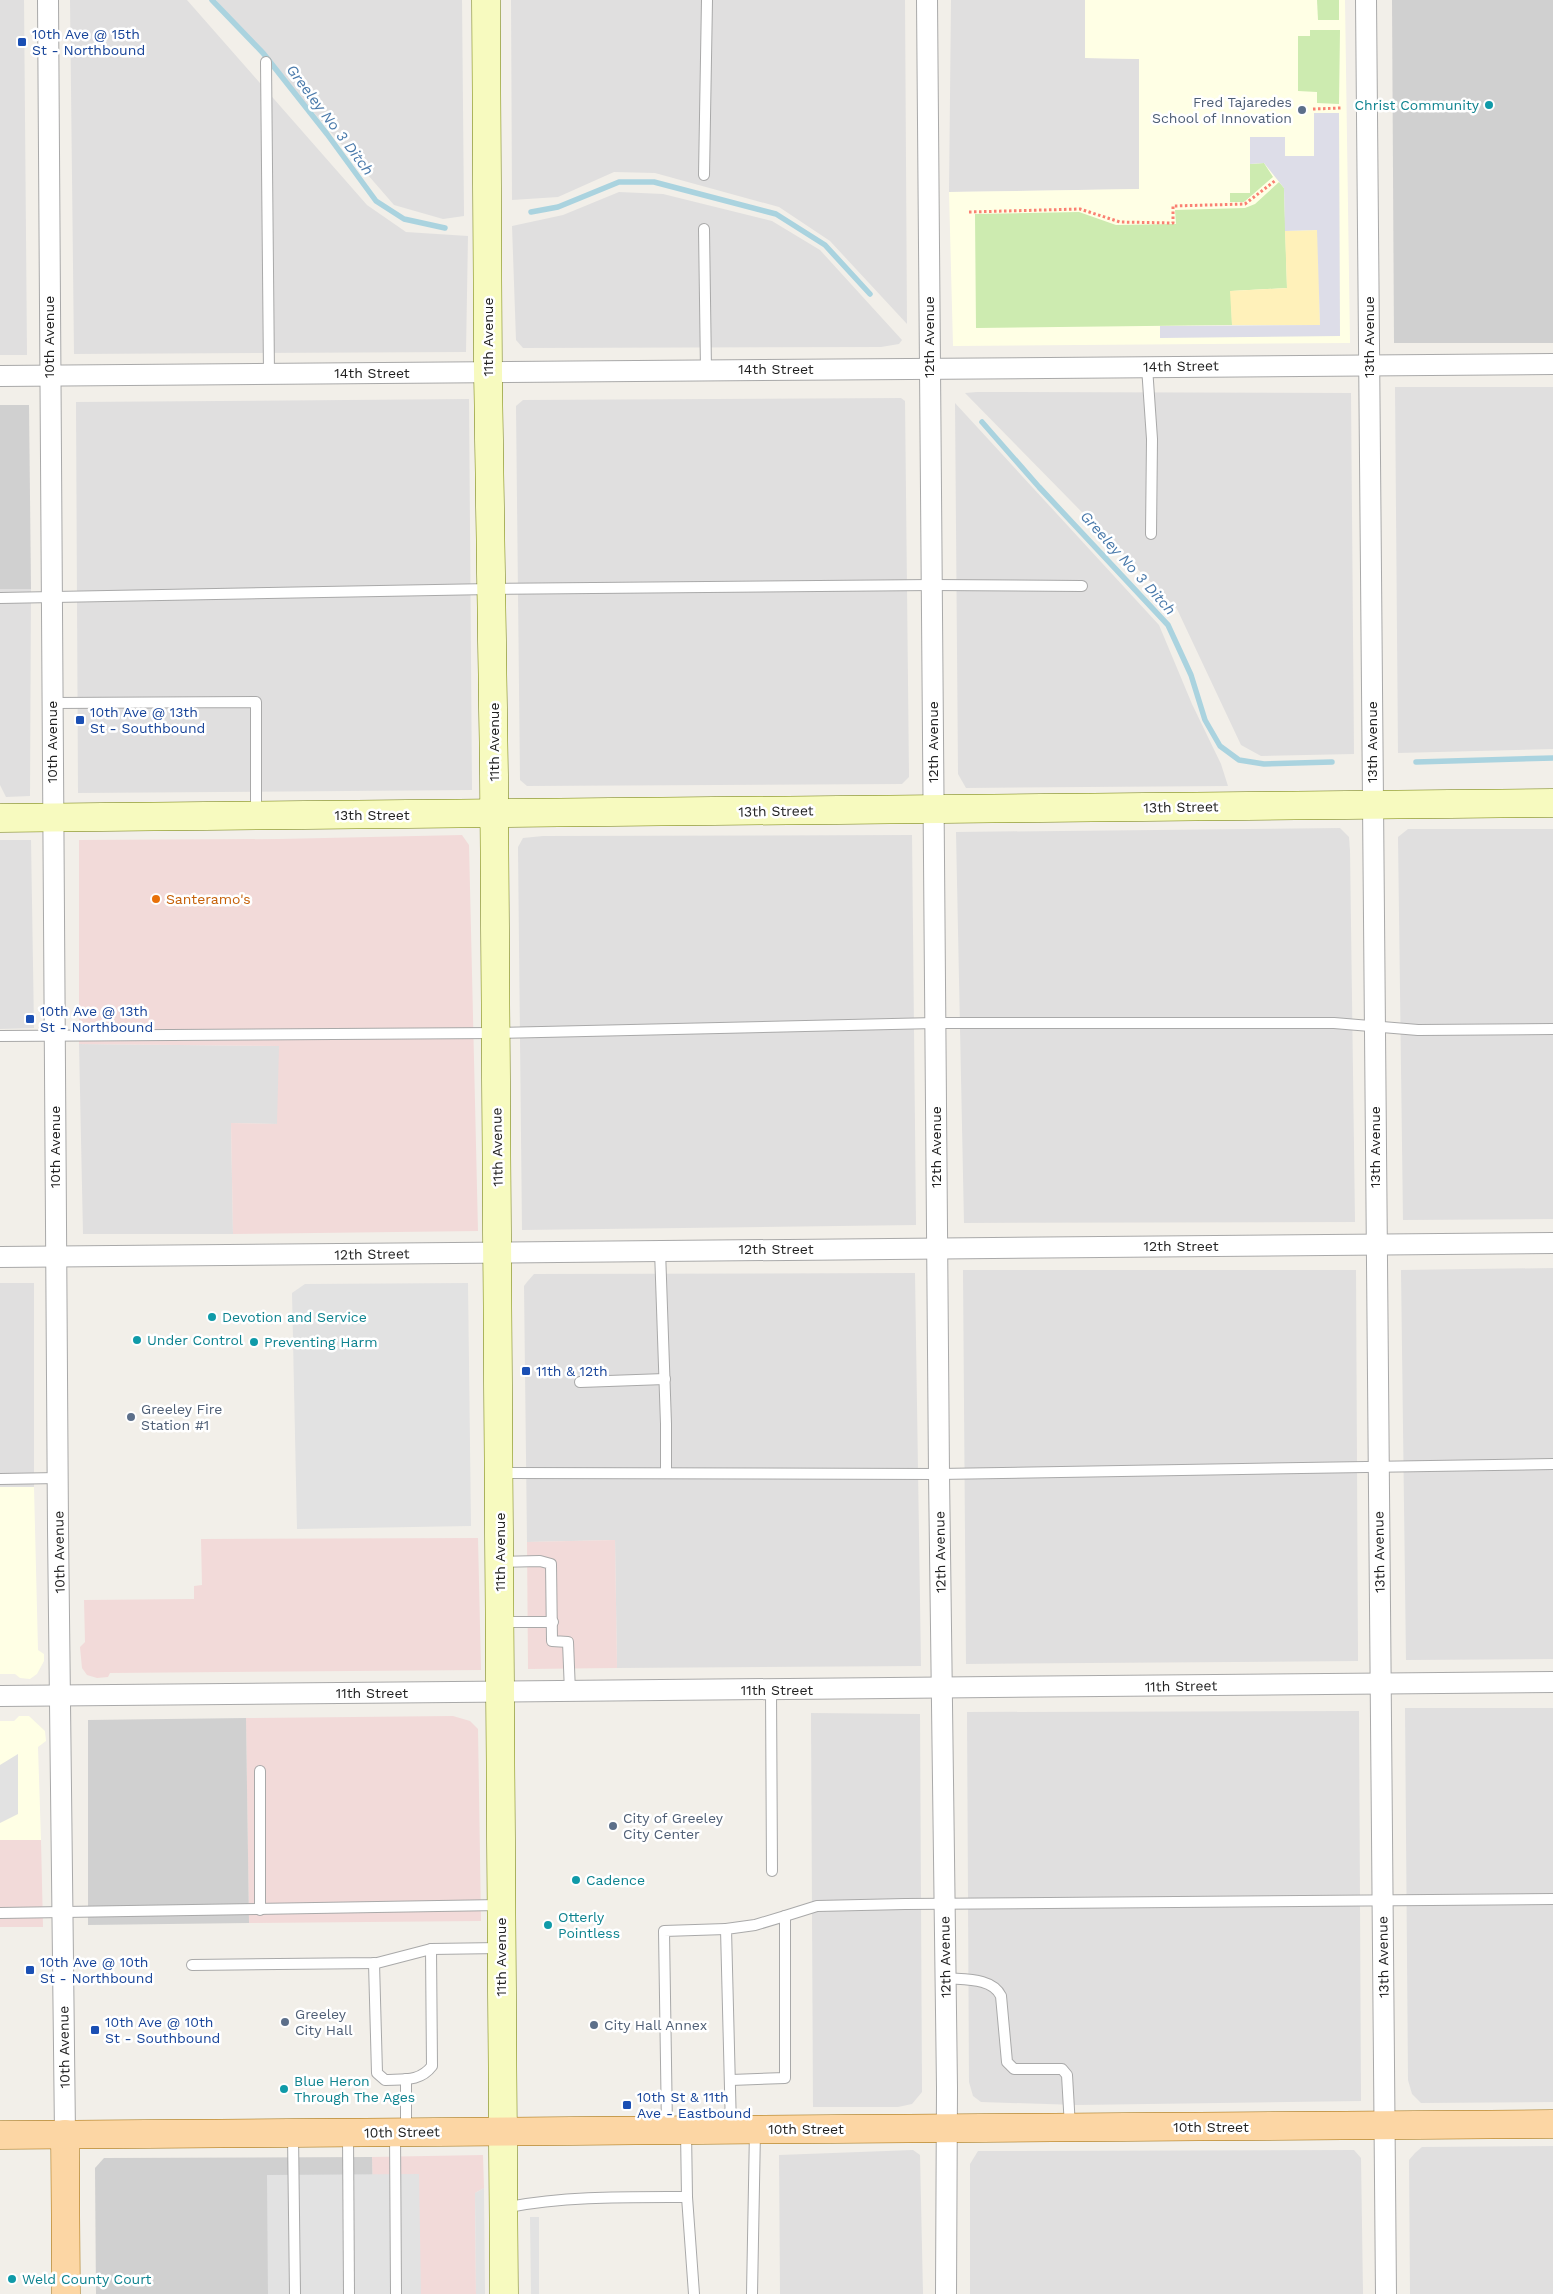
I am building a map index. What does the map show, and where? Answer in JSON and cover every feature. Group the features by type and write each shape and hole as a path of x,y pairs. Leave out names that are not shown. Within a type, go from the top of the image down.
{"main road":[{"name":"11th Avenue","path":"486,0 488,372 498,1251 504,2294"},
{"name":"13th Street","path":"0,818 1553,803"},
{"name":"10th Street","path":"0,2135 1553,2124"},
{"name":"10th Avenue","path":"65,2134 66,2294"}],"street":[{"name":"10th Avenue","path":"48,0 54,1035 65,2134"},
{"name":"12th Avenue","path":"927,0 938,1474 945,1978 946,2294"},
{"name":"13th Avenue","path":"1366,0 1386,2294"},
{"name":"14th Street","path":"0,376 1553,364"},
{"name":"12th Street","path":"0,1257 498,1251 1553,1243"},
{"name":"11th Street","path":"0,1696 1553,1682"}],"lane":[{"path":"704,175 707,0"},
{"path":"266,62 269,374"},
{"path":"704,229 706,370"},
{"path":"1148,366 1152,439 1151,534"},
{"path":"0,598 491,589 932,585 1082,586"},
{"path":"52,703 256,702 256,816"},
{"path":"0,1036 496,1033 935,1023 1324,1023 1418,1030 1553,1029"},
{"path":"660,1250 665,1379 666,1473"},
{"path":"580,1382 665,1379"},
{"path":"499,1473 938,1474 1553,1464"},
{"path":"0,1479 58,1478"},
{"path":"500,1562 540,1561 551,1564 552,1642 568,1642 570,1692"},
{"path":"500,1622 553,1622"},
{"path":"771,1689 772,1871"},
{"path":"260,1770 260,1910"},
{"path":"694,2294 687,2197 676,2130 664,1931 726,1930 756,1925 817,1906 1553,1900"},
{"path":"0,1913 501,1905"},
{"path":"731,2080 786,2078 785,1916"},
{"path":"726,1930 731,2080 743,2129 752,2294"},
{"path":"192,1965 374,1963 431,1949 501,1948"},
{"path":"374,1963 377,2073 385,2080 422,2077 432,2066 431,1949"},
{"path":"945,1978 991,1984 998,1990 1001,1996 1007,2062 1014,2069 1062,2069 1067,2075 1070,2128"},
{"path":"396,2294 400,2132 406,2079"},
{"path":"348,2132 349,2294"},
{"path":"293,2133 295,2294"},
{"path":"503,2208 540,2201 610,2197 687,2197"}],"path":[{"path":"1313,109 1341,108"},
{"path":"969,212 1080,209 1120,222 1173,223 1173,206 1245,204 1276,180"}],"shaded area":[{"path":"0,0 24,0 27,355 0,355"},
{"path":"70,0 187,0 367,205 406,232 468,236 466,352 74,354"},
{"path":"216,0 462,0 464,216 443,219 394,205"},
{"path":"511,0 905,0 907,324 830,241 779,207 655,173 614,172 558,197 512,200"},
{"path":"951,0 1085,0 1086,58 1139,59 1139,189 949,192"},
{"path":"1085,0 1345,0 1350,343 953,346 949,192 1139,189 1139,59 1085,58"},
{"path":"1392,0 1553,0 1553,343 1394,343"},
{"path":"1314,113 1339,113 1340,336 1160,338 1160,326 1320,325 1317,230 1285,231 1284,188 1264,163 1250,164 1250,137 1285,137 1285,156 1314,156"},
{"path":"619,192 663,194 772,221 820,250 902,340 899,344 881,347 523,348 516,340 512,226 563,215"},
{"path":"1395,387 1553,387 1553,749 1398,753"},
{"path":"965,393 1351,393 1354,754 1261,756 1241,745 1177,609"},
{"path":"901,398 905,401 909,777 902,784 527,786 520,780 516,406 523,400"},
{"path":"469,399 472,790 78,793 76,402"},
{"path":"955,403 1159,625 1192,704 1221,764 1228,786 966,788 958,774"},
{"path":"0,405 29,405 31,589 0,589"},
{"path":"0,589 31,589 30,796 6,797 0,785"},
{"path":"1340,828 1349,837 1350,851 1355,1222 964,1223 956,832"},
{"path":"1408,829 1553,829 1553,1219 1403,1220 1398,837"},
{"path":"462,835 469,845 478,1231 233,1234 231,1123 277,1124 279,1046 79,1044 79,840 279,839"},
{"path":"912,835 916,1225 522,1230 518,847 523,838 543,836"},
{"path":"0,840 31,840 34,1028 0,1029"},
{"path":"79,1044 279,1046 279,1124 231,1123 233,1234 83,1234"},
{"path":"1553,1268 1553,1659 1406,1660 1401,1270"},
{"path":"963,1270 1356,1270 1358,1661 966,1664"},
{"path":"915,1273 921,1666 617,1668 615,1540 527,1542 524,1286 527,1282 534,1274"},
{"path":"0,1283 34,1283 34,1487 0,1487"},
{"path":"468,1283 471,1526 297,1529 292,1293 305,1284"},
{"path":"0,1487 34,1487 38,1650 44,1654 44,1661 37,1674 30,1679 20,1678 15,1674 0,1674"},
{"path":"478,1538 481,1670 110,1673 108,1677 97,1678 87,1675 82,1668 80,1647 85,1642 84,1600 194,1599 194,1586 202,1585 201,1539"},
{"path":"615,1540 617,1668 528,1669 527,1542"},
{"path":"1405,1708 1553,1708 1553,2102 1421,2103 1412,2094 1408,2080"},
{"path":"1359,1711 1361,2101 1077,2105 981,2102 973,2096 969,2082 967,1712"},
{"path":"811,1713 920,1714 922,2092 912,2104 898,2107 813,2107"},
{"path":"19,1716 29,1716 45,1731 46,1741 38,1747 41,1840 0,1840 0,1721 14,1721"},
{"path":"453,1716 470,1721 478,1729 481,1921 249,1923 246,1718"},
{"path":"246,1718 249,1923 88,1925 88,1720"},
{"path":"18,1754 18,1814 0,1823 0,1765"},
{"path":"0,1840 41,1840 43,1927 0,1927"},
{"path":"1553,2146 1553,2294 1410,2294 1409,2160 1415,2153 1422,2147"},
{"path":"913,2150 920,2155 923,2294 780,2294 779,2155"},
{"path":"1354,2150 1361,2158 1363,2294 970,2294 970,2164 978,2151"},
{"path":"483,2155 484,2188 475,2193 476,2294 375,2294 372,2157"},
{"path":"372,2157 375,2294 96,2294 95,2168 104,2158"},
{"path":"419,2174 421,2294 268,2294 267,2175"},
{"path":"484,2188 485,2294 476,2294 475,2193"},
{"path":"530,2217 539,2217 539,2294 531,2294"}],"green space":[{"path":"1317,0 1339,0 1339,20 1318,20"},
{"path":"1310,30 1340,30 1339,104 1317,103 1317,92 1298,91 1298,36 1310,36"},
{"path":"1264,163 1273,177 1244,202 1230,202 1230,193 1250,193 1250,164"},
{"path":"1279,182 1284,188 1287,288 1231,291 1232,325 976,328 975,214 1079,212 1116,225 1176,224 1175,210 1245,208 1255,204"}],"sand":[{"path":"1318,230 1320,325 1232,325 1230,291 1287,288 1285,231"}],"waterway":[{"name":"Greeley No 3 Ditch","path":"212,0 263,53 327,134 376,201 404,219 445,228"},
{"name":"Greeley No 3 Ditch","path":"531,212 558,207 619,182 654,182 776,214 825,245 870,294"},
{"name":"Greeley No 3 Ditch","path":"982,422 1039,487 1168,625 1191,675 1205,720 1220,746 1239,760 1264,764 1332,762"},
{"name":"Greeley No 3 Ditch","path":"1416,762 1553,758"}],"place":[{"name":"10th Ave @ 15th St - Northbound","path":"22,42"},
{"name":"Christ Community","path":"1489,105"},
{"name":"Fred Tajaredes School of Innovation","path":"1302,110"},
{"name":"10th Ave @ 13th St - Southbound","path":"80,720"},
{"name":"Santeramo's","path":"156,899"},
{"name":"10th Ave @ 13th St - Northbound","path":"30,1019"},
{"name":"Devotion and Service","path":"212,1317"},
{"name":"Under Control","path":"137,1340"},
{"name":"Preventing Harm","path":"254,1342"},
{"name":"11th & 12th","path":"526,1371"},
{"name":"Greeley Fire Station #1","path":"131,1417"},
{"name":"City of Greeley City Center","path":"613,1826"},
{"name":"Cadence","path":"576,1880"},
{"name":"Otterly Pointless","path":"548,1925"},
{"name":"10th Ave @ 10th St - Northbound","path":"30,1970"},
{"name":"Greeley City Hall","path":"285,2022"},
{"name":"City Hall Annex","path":"594,2025"},
{"name":"10th Ave @ 10th St - Southbound","path":"95,2030"},
{"name":"Blue Heron Through The Ages","path":"284,2089"},
{"name":"10th St & 11th Ave - Eastbound","path":"627,2105"},
{"name":"Weld County Court","path":"12,2279"}]}
